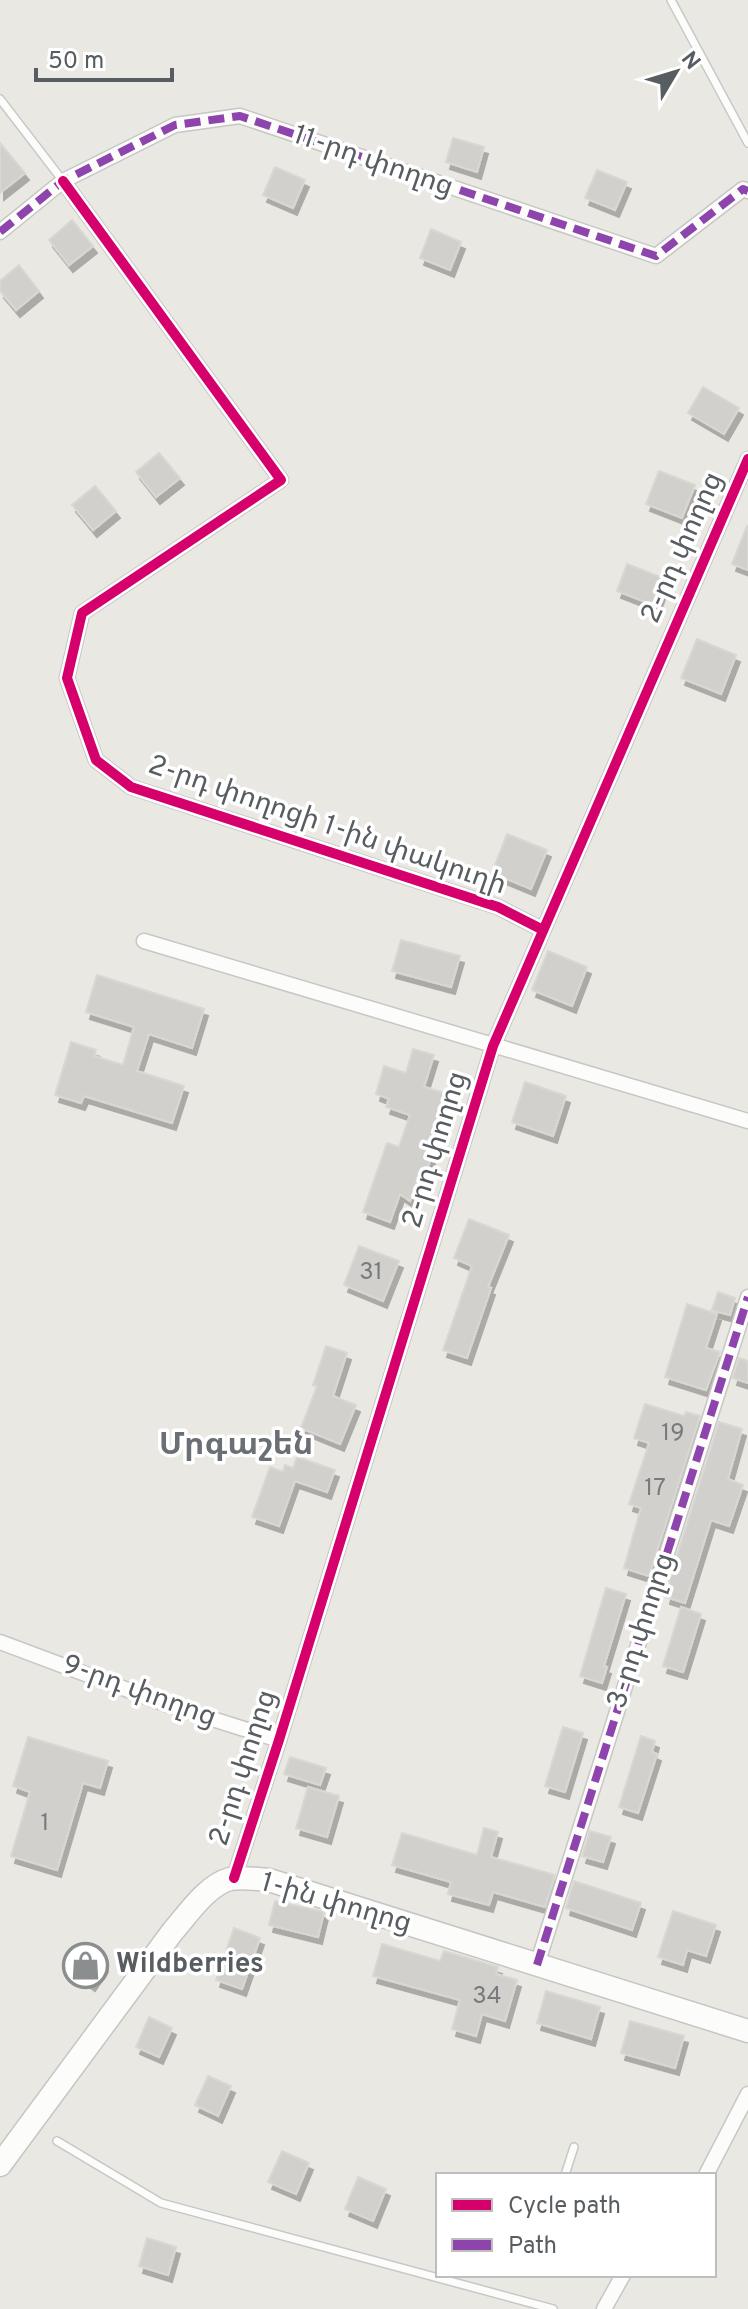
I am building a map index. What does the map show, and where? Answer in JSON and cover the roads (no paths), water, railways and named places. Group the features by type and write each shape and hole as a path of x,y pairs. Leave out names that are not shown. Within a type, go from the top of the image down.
{"main road":[{"name":"1-ին փողոց","path":"0,2165 173,1931 200,1900 223,1882 234,1878 269,1880 748,2031"}],"street":[{"name":"11-րդ փողոց","path":"0,232 63,181 175,125 240,116 656,256 743,189 748,191"},
{"name":"2-րդ փողոցի 1-ին փակուղի","path":"63,181 281,480 82,613 67,678 96,760 131,787 498,907 543,930"},
{"name":"2-րդ փողոց","path":"234,1878 493,1046 748,459"},
{"path":"144,941 748,1121"},
{"name":"3-րդ փողոց","path":"537,1965 748,1297"},
{"name":"9-րդ փողոց","path":"0,1642 168,1705 279,1740"},
{"path":"707,2173 748,2094"},
{"path":"608,2308 622,2277"}],"lane":[{"path":"671,0 748,143"},
{"path":"0,99 63,181"},
{"path":"57,2141 161,2203 553,2309"},
{"path":"566,2173 574,2147"}],"place":[{"name":"Wildberries","path":"85,1965"}],"district":[{"name":"Մրգաշեն","path":"236,1446"}]}
